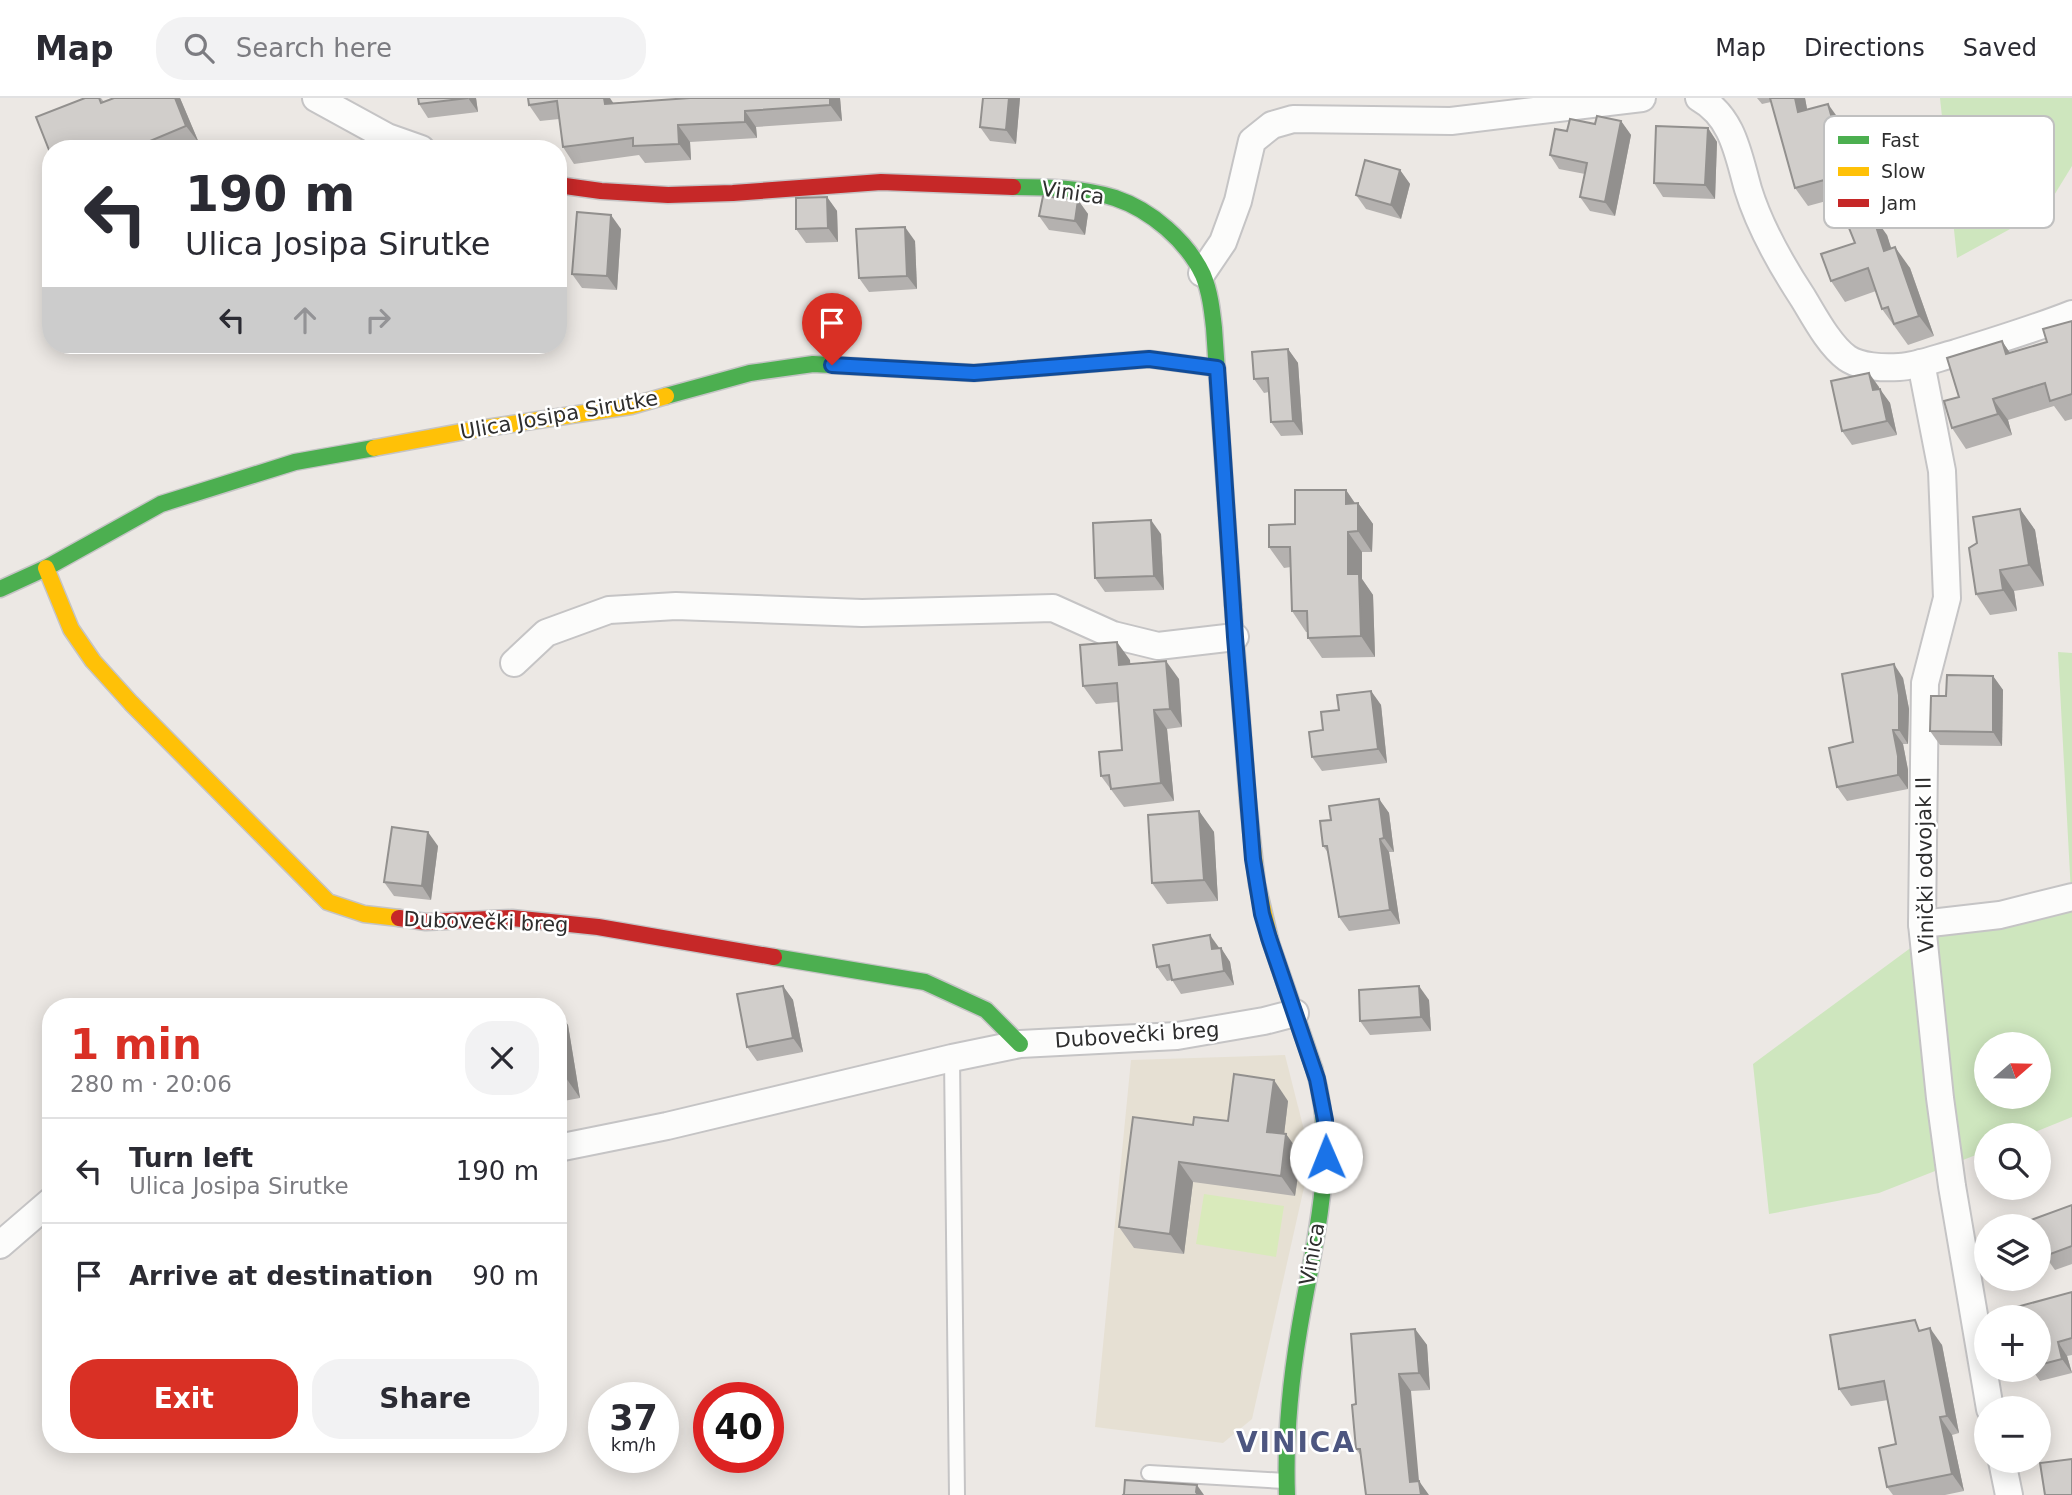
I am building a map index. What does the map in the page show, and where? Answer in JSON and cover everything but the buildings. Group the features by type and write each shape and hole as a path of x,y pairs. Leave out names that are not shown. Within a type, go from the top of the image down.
{"street":[{"path":"316,98 396,140"},
{"path":"1202,273 1223,242 1238,201 1252,141 1272,125 1293,119 1451,121 1642,98"},
{"path":"1699,98 1722,116 1731,131 1754,210 1770,243 1788,277 1829,339 1847,358 1869,366 1899,367 1921,363 2024,332 2072,314"},
{"name":"Vinica","path":"567,187 656,194 730,194 883,182 1030,187 1095,194 1128,203 1157,221 1182,246 1202,273 1210,295 1217,368 1253,859 1259,900 1276,962 1317,1079 1325,1120 1326,1157 1296,1344 1287,1446 1287,1488"},
{"name":"Ulica Josipa Sirutke","path":"0,589 46,568 161,503 295,462 466,431 631,406 750,373 813,363 974,373 1149,359 1217,368"},
{"name":"Vinički odvojak II","path":"1921,363 1942,471 1947,598 1925,683 1922,923 1941,1111 1988,1396"},
{"name":"Dubovečki breg","path":"46,568 71,629 93,661 131,703 328,902 364,914 426,922 512,918 598,927 925,982 986,1010 1020,1044"},
{"path":"514,663 546,632 609,610 676,606 862,613 1053,608 1113,635 1158,646 1235,637"},
{"path":"1922,923 2000,915 2072,897"},
{"name":"Dubovečki breg","path":"567,1146 667,1126 1020,1044 1177,1036 1295,1013"},
{"path":"0,1245 42,1209"},
{"path":"2004,1473 2009,1495"}],"lane":[{"path":"952,1058 957,1495"},
{"path":"1149,1474 1287,1488"}],"shaded area":[{"path":"1285,1055 1306,1138 1305,1183 1252,1419 1223,1443 1095,1427 1131,1060"}],"green space":[{"path":"1940,98 2072,98 2072,166 2054,195 2054,116 1942,116"},
{"path":"1954,228 2012,228 1957,258"},
{"path":"2058,652 2072,653 2072,1117 2051,1125 2051,1123 1974,1123 1974,1156 1879,1193 1769,1214 1753,1064 1958,913 2071,893"},
{"path":"1204,1194 1284,1206 1276,1257 1196,1244"}],"traffic: fast":[{"path":"1013,187 1078,190 1128,203 1142,210 1178,239 1203,275 1214,328 1233,605"},
{"path":"666,396 750,373 813,364 974,373 1149,359 1217,368"},
{"path":"0,589 46,568 161,504 295,462 374,448"},
{"path":"774,957 925,982 986,1010 1020,1044"},
{"path":"1287,1495 1293,1372 1322,1200 1325,1134 1314,1068"}],"traffic: slow":[{"path":"374,448 631,406 666,396"},
{"path":"46,568 71,629 93,661 131,703 328,902 364,914 399,918"},
{"path":"1233,605 1257,884 1271,943 1314,1068"}],"traffic: jam":[{"path":"567,186 668,195 881,182 1013,187"},
{"path":"399,918 426,922 512,918 598,927 774,957"}],"district":[{"name":"VINICA","path":"1296,1442"}],"route":[{"path":"832,365 974,373 1149,359 1217,368 1253,859 1262,914 1317,1079 1325,1120 1326,1157"}]}
